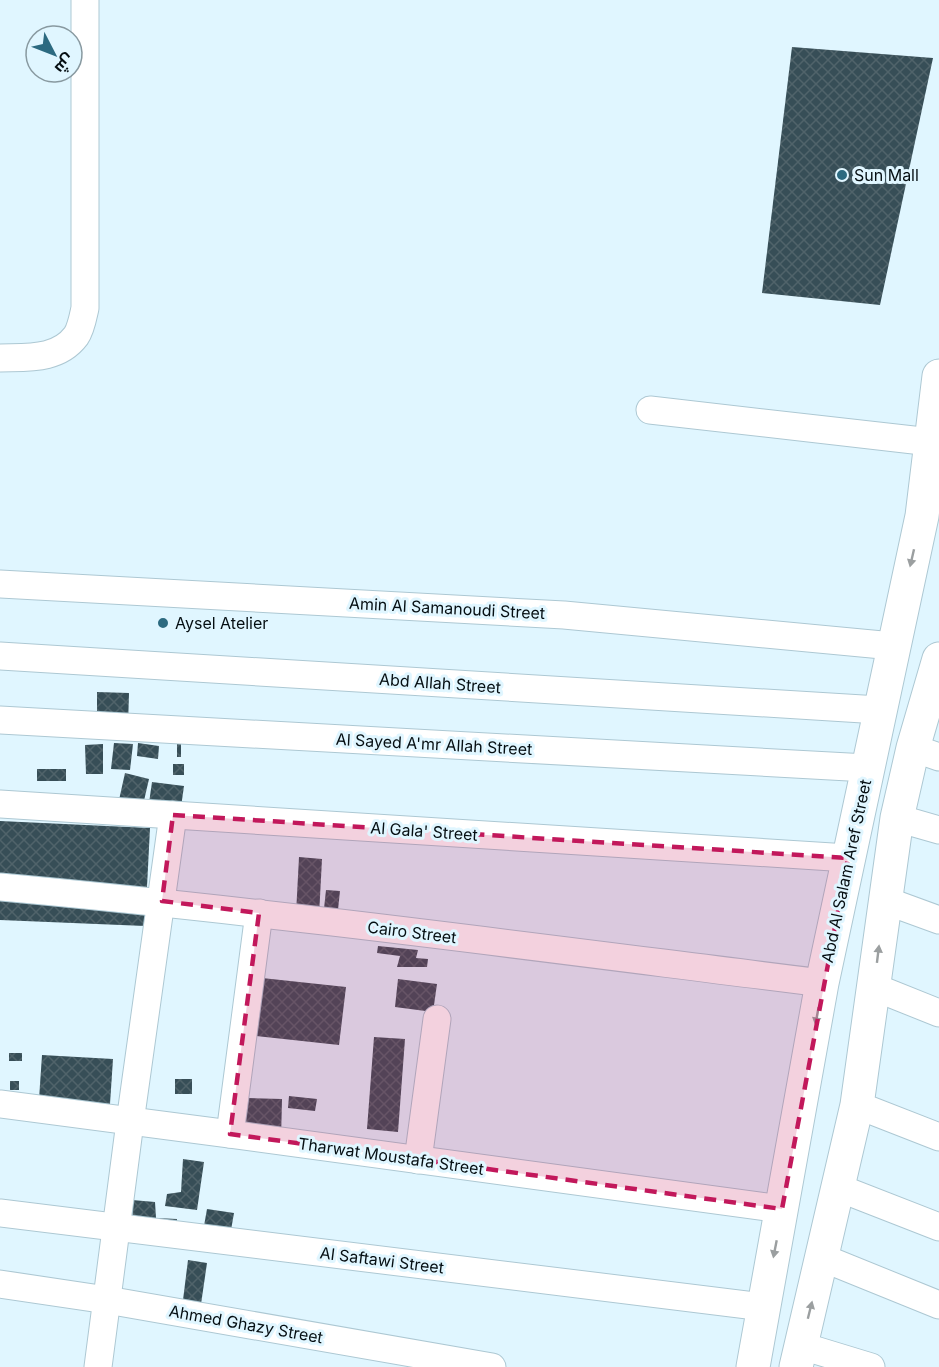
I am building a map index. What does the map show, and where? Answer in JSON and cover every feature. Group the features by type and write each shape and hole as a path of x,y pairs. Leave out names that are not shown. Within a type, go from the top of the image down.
{"main road":[{"name":"Abd Al Salam Aref Street","path":"753,1367 822,983 922,516 939,376"},
{"path":"922,516 939,477"},
{"path":"799,1356 857,1105 897,818 926,752 939,660"}],"street":[{"path":"0,358 36,357 60,351 77,334 85,308 85,0"},
{"path":"650,410 931,442"},
{"name":"Amin Al Samanoudi Street","path":"0,584 564,615 893,646"},
{"name":"Abd Allah Street","path":"0,656 879,710"},
{"name":"Al Sayed A'mr Allah Street","path":"0,720 867,768"},
{"name":"Al Gala' Street","path":"0,804 848,858"},
{"path":"98,1367 173,815"},
{"path":"897,818 939,830"},
{"name":"Cairo Street","path":"0,887 162,901 822,983"},
{"path":"884,900 939,920"},
{"path":"230,1134 259,913"},
{"path":"874,987 939,1012"},
{"path":"418,1160 436,1019"},
{"name":"Tharwat Moustafa Street","path":"0,1104 782,1209"},
{"path":"857,1105 939,1137"},
{"path":"839,1188 939,1227"},
{"name":"Al Saftawi Street","path":"0,1214 764,1308"},
{"path":"823,1258 939,1305"},
{"name":"Ahmed Ghazy Street","path":"0,1284 107,1300 492,1367"},
{"path":"799,1356 871,1367"}],"highlighted area":[{"path":"173,815 848,858 782,1209 230,1134 259,913 162,901"}],"building":[{"name":"Sun Mall","path":"792,47 933,58 880,305 762,293"},
{"path":"97,692 129,693 128,727 97,726"},
{"path":"114,743 133,744 130,770 111,769"},
{"path":"138,743 159,746 158,759 137,756"},
{"path":"177,743 181,743 181,757 177,757"},
{"path":"103,744 103,774 86,774 85,745"},
{"path":"173,764 184,764 184,775 173,775"},
{"path":"37,769 66,769 66,781 37,781"},
{"path":"125,773 149,779 143,805 119,800"},
{"path":"152,782 184,786 181,807 149,803"},
{"path":"0,821 150,828 145,926 0,920"},
{"path":"299,857 322,859 319,916 296,914"},
{"path":"326,890 340,891 337,919 323,918"},
{"path":"378,946 418,950 416,958 428,959 427,967 397,967 400,956 377,953"},
{"path":"262,978 346,987 339,1045 256,1036"},
{"path":"398,979 437,984 433,1012 395,1007"},
{"path":"374,1037 405,1039 398,1132 367,1129"},
{"path":"9,1053 22,1053 22,1061 9,1061"},
{"path":"42,1055 113,1059 109,1119 38,1114"},
{"path":"175,1079 192,1079 192,1094 175,1094"},
{"path":"10,1081 19,1081 19,1090 10,1090"},
{"path":"289,1096 317,1099 315,1111 288,1108"},
{"path":"247,1098 282,1099 281,1140 245,1139"},
{"path":"183,1159 204,1162 197,1210 165,1206 167,1194 181,1192"},
{"path":"132,1200 155,1202 156,1218 177,1219 175,1238 133,1232"},
{"path":"207,1209 234,1213 228,1247 201,1243"},
{"path":"188,1260 207,1263 200,1311 182,1308"}],"place":[{"name":"Sun Mall","path":"842,175"},
{"name":"Aysel Atelier","path":"163,623"}]}
